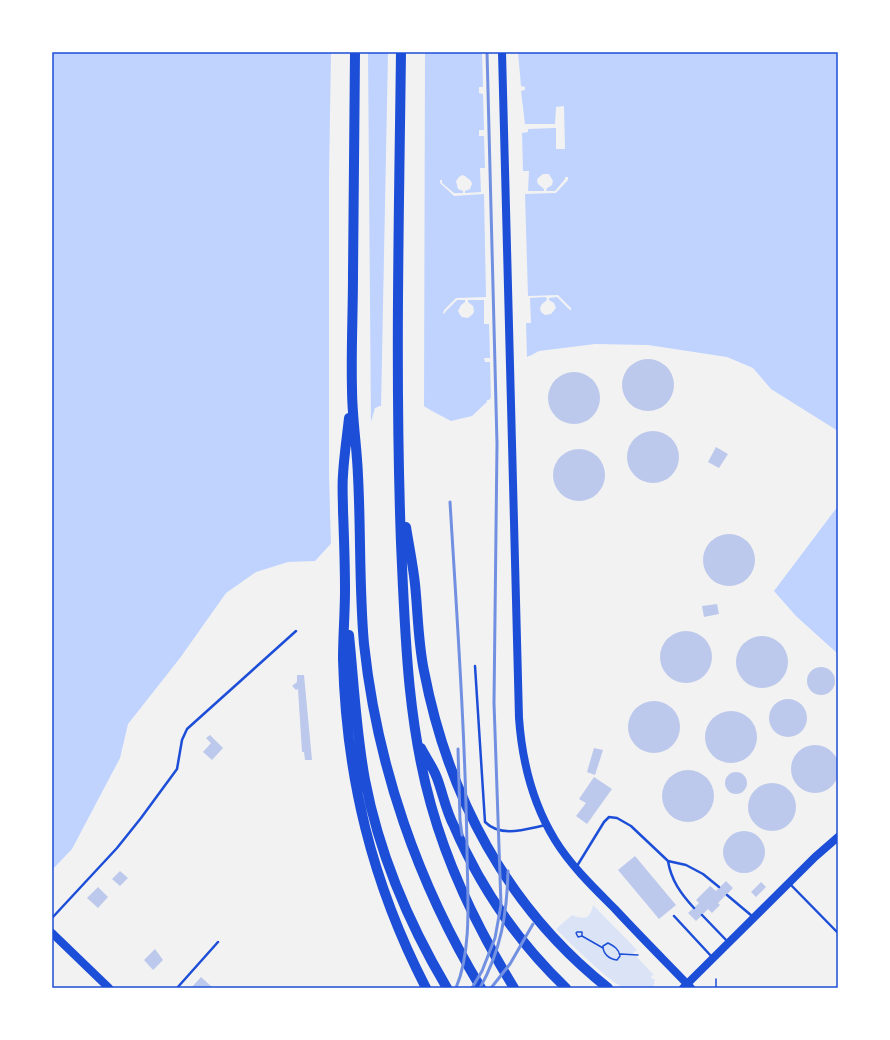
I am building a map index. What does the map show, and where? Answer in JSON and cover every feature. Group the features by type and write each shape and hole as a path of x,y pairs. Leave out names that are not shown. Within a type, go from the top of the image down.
{"highway":[{"path":"355,52 352,392 358,475 362,611 368,673 375,714 400,813 424,876 453,938 481,988"},
{"path":"401,52 398,390 399,475 411,705 416,739 431,805 453,870 466,901 482,932 514,988"},
{"path":"352,392 343,475 345,591 343,658 345,698 352,765 358,800 375,866 386,898 412,961 426,988"},
{"path":"399,475 415,584 418,629 424,670 441,738 454,779 485,845 513,889 544,929 560,946 608,988"},
{"path":"345,591 354,707 365,780 371,804 384,850 396,884 431,961 447,988"},
{"path":"416,739 436,776 446,807 459,838 490,896 524,943 548,971 566,988"}],"main road":[{"path":"502,52 519,718 522,751 546,825 556,842 575,868 688,987 729,943 815,857 838,837"},
{"path":"52,933 109,988"}],"lane":[{"path":"52,918 117,848 177,769 182,740 187,729 296,631"},
{"path":"475,666 485,822 491,828 510,831 546,825"},
{"path":"575,868 604,822 610,817 617,818 631,826 668,861 686,865 702,874 719,888"},
{"path":"668,861 675,883 694,908"},
{"path":"789,883 838,933"},
{"path":"727,895 754,918"},
{"path":"702,915 729,943"},
{"path":"674,916 714,959"},
{"path":"177,988 218,942"}],"path":[{"path":"582,936 603,948 607,956 614,960 619,959 620,954"},
{"path":"603,948 604,944 608,943 617,949 620,954"},
{"path":"620,954 638,955"},
{"path":"716,979 716,988"}],"shaded area":[{"path":"593,905 637,950 633,953 654,975 651,976 652,979 655,979 653,988 625,988 619,985 590,962 556,929 572,915 580,918 588,916"}],"water":[{"path":"52,52 838,52 838,431 771,389 753,368 727,357 648,345 595,344 539,351 509,367 490,399 472,416 451,421 417,402 393,401 375,408 338,536 315,561 288,562 256,572 226,593 180,658 128,724 120,758 72,849 52,870"},
{"path":"838,506 838,654 796,616 774,591"}],"pier":[{"path":"331,52 368,52 371,429 340,537 331,547 329,475 329,177"},
{"path":"388,52 425,52 424,409 416,404 393,403 381,408"},
{"path":"482,52 518,52 521,86 525,87 525,90 521,91 525,124 555,124 556,107 564,106 565,149 556,149 556,128 528,129 528,132 522,133 523,171 529,171 528,191 544,191 537,181 543,174 549,174 553,181 552,185 546,189 547,191 555,191 565,177 568,177 568,180 556,193 525,194 528,296 558,295 571,308 571,310 557,297 549,298 549,300 554,303 556,308 551,314 545,315 541,312 540,308 547,300 546,297 530,298 531,323 526,323 527,358 528,356 533,356 510,368 491,400 490,362 485,362 484,358 490,358 489,324 484,324 484,300 468,300 468,302 473,306 474,311 468,318 462,317 458,311 465,300 457,300 443,314 444,310 456,298 486,297 484,194 454,196 440,183 440,180 442,180 442,183 454,193 463,193 463,191 458,189 456,181 462,175 471,181 472,184 470,189 465,191 465,193 481,192 480,168 485,168 484,136 479,136 479,130 484,130 483,94 479,93 479,87 483,87"}],"building":[{"path":"648,359 658,361 666,367 672,375 674,385 672,395 666,403 658,409 648,411 638,409 630,403 624,395 622,385 624,375 630,367 638,361"},
{"path":"574,372 584,374 592,380 598,388 600,398 598,408 592,416 584,422 574,424 564,422 556,416 550,408 548,398 550,388 556,380 564,374"},
{"path":"653,431 663,433 671,439 677,447 679,457 677,467 671,475 663,481 653,483 643,481 635,475 629,467 627,457 629,447 635,439 643,433"},
{"path":"716,447 728,454 719,468 708,462"},
{"path":"579,449 589,451 597,457 603,465 605,475 603,485 597,493 589,499 579,501 569,499 561,493 555,485 553,475 555,465 561,457 569,451"},
{"path":"729,534 739,536 747,542 753,550 755,560 753,570 747,578 739,584 729,586 719,584 711,578 705,570 703,560 705,550 711,542 719,536"},
{"path":"717,604 719,614 704,617 702,606"},
{"path":"686,631 696,633 704,639 710,647 712,657 710,667 704,675 696,681 686,683 676,681 668,675 662,667 660,657 662,647 668,639 676,633"},
{"path":"762,636 772,638 780,644 786,652 788,662 786,672 780,680 772,686 762,688 752,686 744,680 738,672 736,662 738,652 744,644 752,638"},
{"path":"821,667 831,671 835,681 831,691 821,695 811,691 807,681 811,671"},
{"path":"297,675 304,675 312,760 305,760 304,752 302,752 298,689 296,690 292,686 297,682"},
{"path":"784,699 792,699 799,702 804,707 807,718 804,729 799,734 792,737 784,737 777,734 772,729 769,722 769,714 772,707 777,702"},
{"path":"654,701 664,703 672,709 678,717 680,727 678,737 672,745 664,751 654,753 644,751 636,745 630,737 628,727 630,717 636,709 644,703"},
{"path":"731,711 741,713 749,719 755,727 757,737 755,747 749,755 741,761 731,763 721,761 713,755 707,747 705,737 707,727 713,719 721,713"},
{"path":"210,735 223,748 212,760 203,752 211,743 206,738"},
{"path":"810,745 820,745 832,752 839,764 839,774 832,786 820,793 810,793 802,789 795,782 791,774 791,764 795,756 802,749"},
{"path":"594,748 603,750 595,775 587,772"},
{"path":"688,770 698,772 706,778 712,786 714,796 712,806 706,814 698,820 688,822 678,820 670,814 664,806 662,796 664,786 670,778 678,772"},
{"path":"736,772 744,775 747,783 744,791 736,794 728,791 725,783 728,775"},
{"path":"594,777 612,789 587,824 576,816 586,803 579,799"},
{"path":"767,783 777,783 789,790 796,802 796,812 789,824 777,831 767,831 759,827 752,820 748,812 748,802 752,794 759,787"},
{"path":"744,831 759,837 765,852 759,867 744,873 729,867 723,852 729,837"},
{"path":"635,856 676,905 659,919 618,870"},
{"path":"120,871 128,878 120,886 112,879"},
{"path":"726,881 733,888 718,903 720,905 712,913 708,909 696,921 688,913 699,903 696,900 710,886 716,891"},
{"path":"761,882 766,887 756,897 751,892"},
{"path":"98,887 108,897 98,908 87,898"},
{"path":"155,949 163,960 153,970 144,960"},
{"path":"201,977 212,987 191,988"}],"railway":[{"path":"472,988 482,971 495,938 501,905 494,703 497,444 487,52"},
{"path":"450,502 463,718 468,900 465,955 456,988"},
{"path":"458,749 460,820 462,835"},
{"path":"480,988 493,960 502,931 508,871"},
{"path":"491,988 510,964 533,924"}]}
